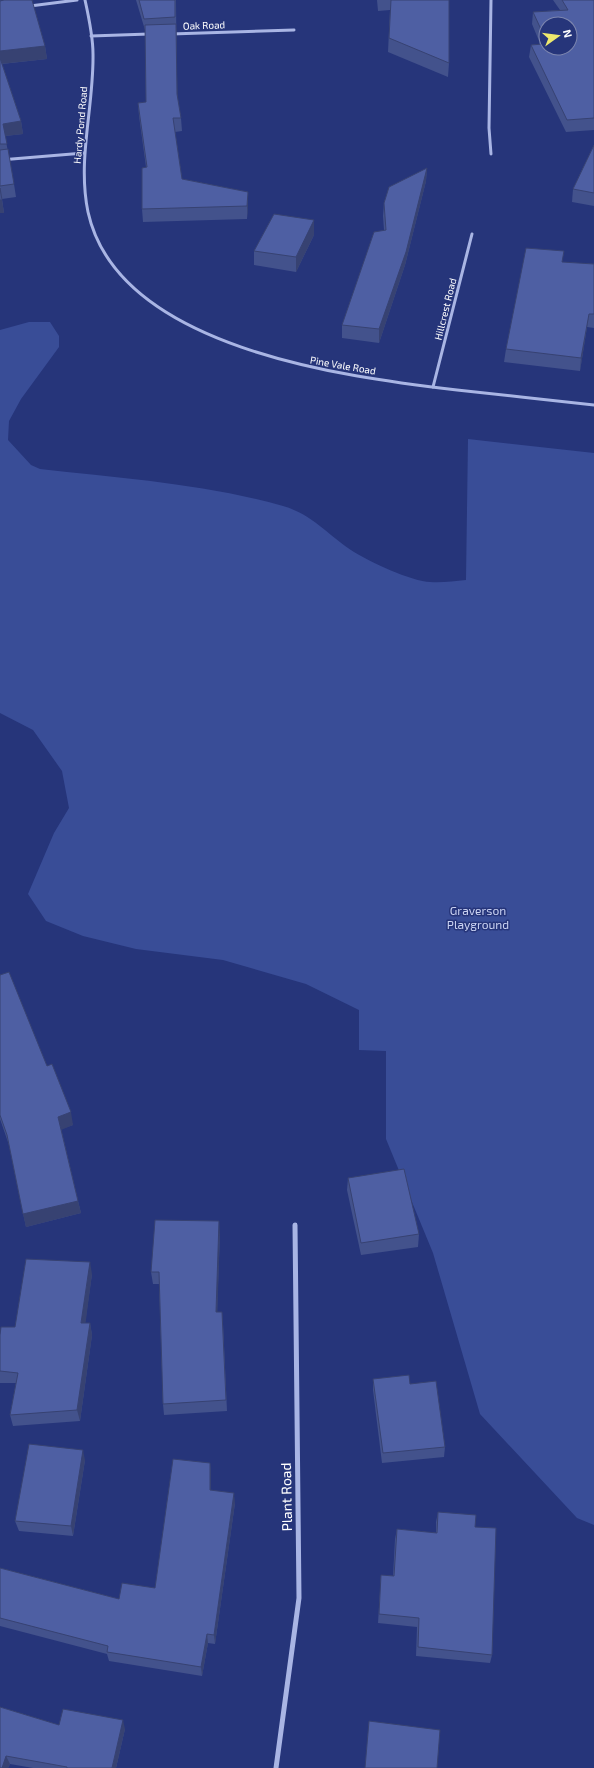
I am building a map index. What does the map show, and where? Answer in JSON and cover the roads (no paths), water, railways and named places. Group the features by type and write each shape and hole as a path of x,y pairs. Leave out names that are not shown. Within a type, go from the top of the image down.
{"street":[{"path":"23,7 77,0"},
{"name":"Hardy Pond Road","path":"85,0 91,36 93,61 84,154 84,184 88,212 99,243 115,269"},
{"path":"491,0 489,128 491,154"},
{"name":"Oak Road","path":"169,34 294,30"},
{"path":"91,36 154,34"},
{"path":"0,160 84,154"},
{"name":"Hillcrest Road","path":"433,387 472,234"},
{"name":"Pine Vale Road","path":"115,269 140,292 192,328 223,342 310,368 433,387 594,405"},
{"name":"Plant Road","path":"276,1768 299,1598 295,1225"}],"park label":[{"name":"Graverson Playground","path":"478,917"}]}
